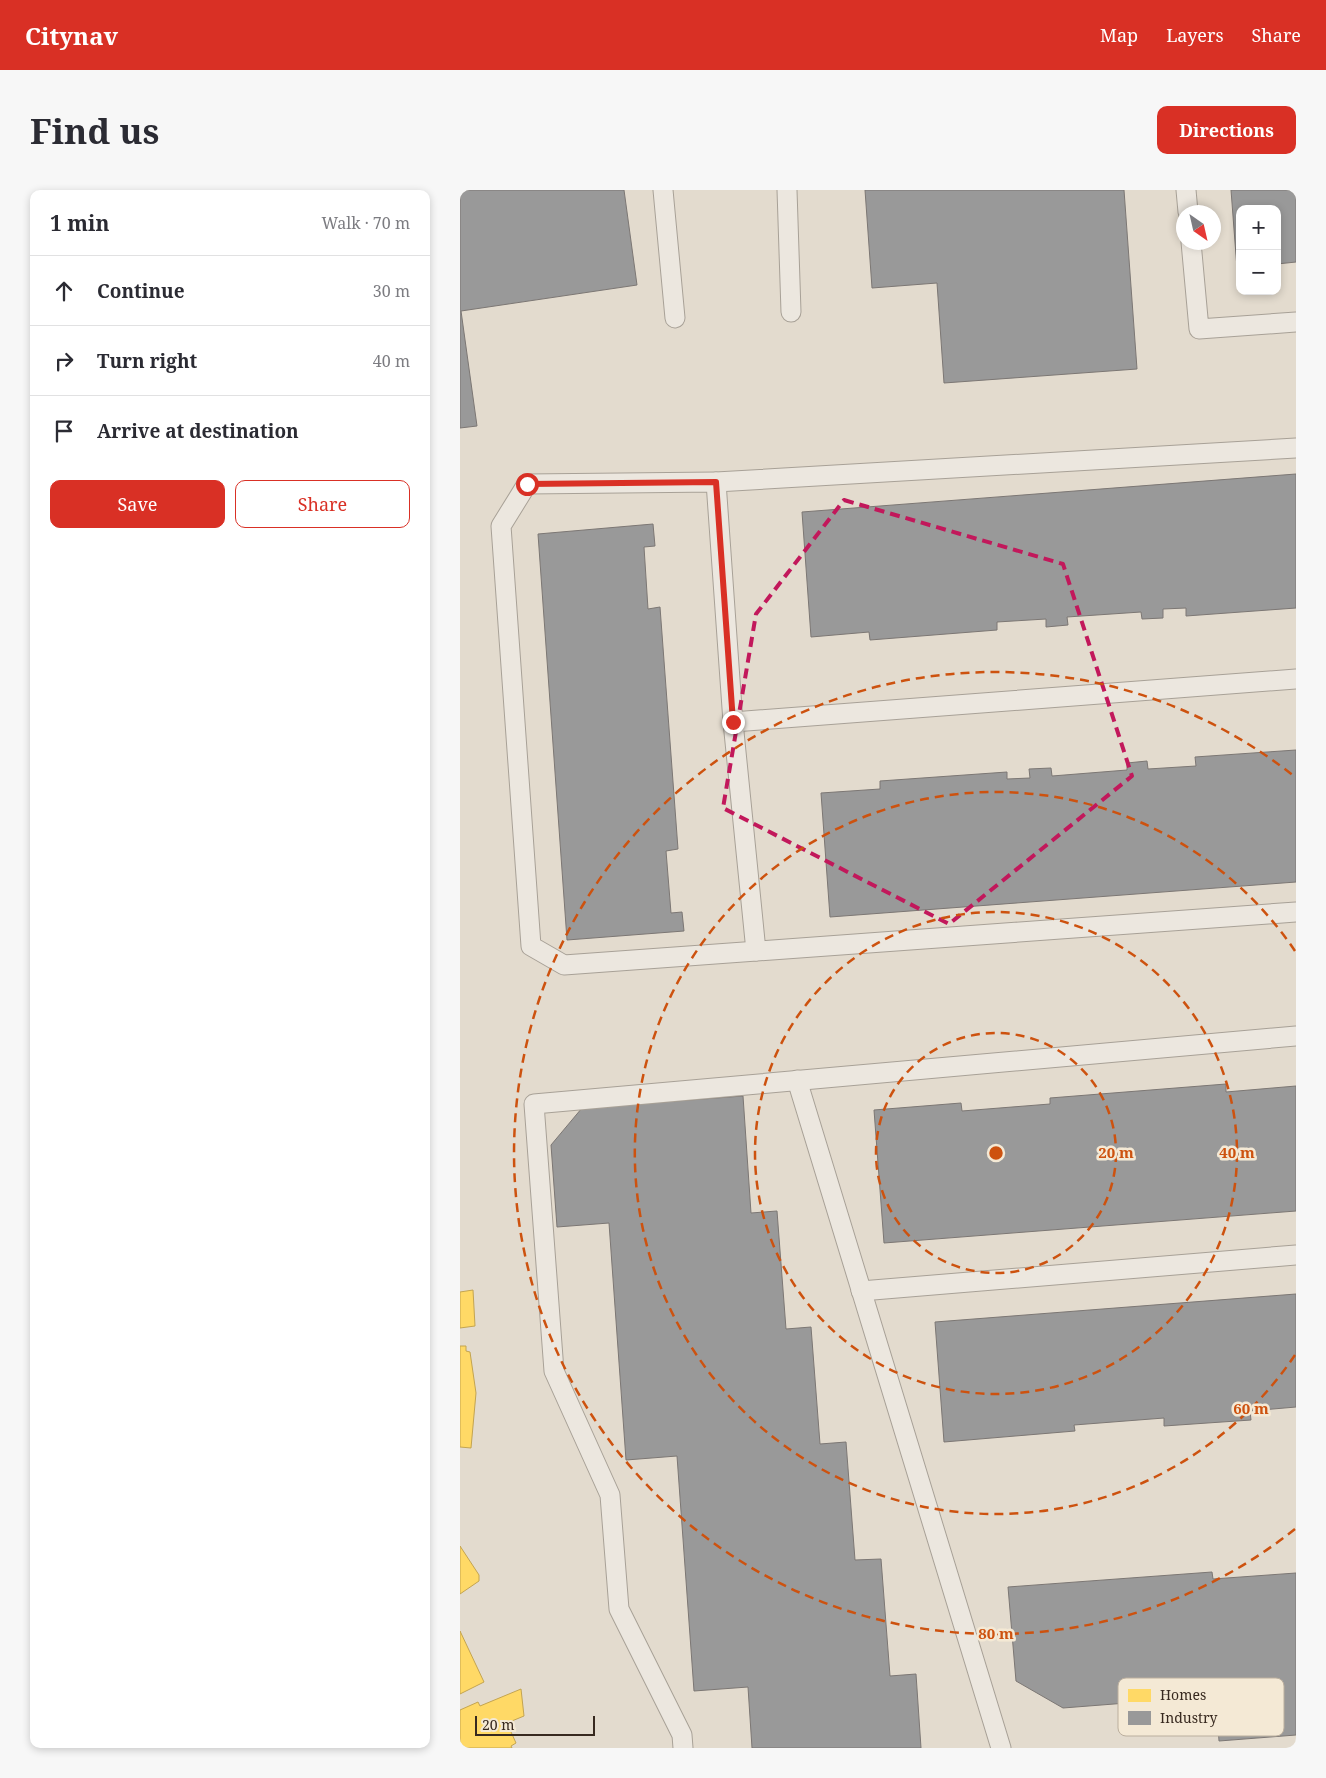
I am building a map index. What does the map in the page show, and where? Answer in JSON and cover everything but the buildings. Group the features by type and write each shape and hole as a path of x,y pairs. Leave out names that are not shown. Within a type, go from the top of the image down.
{"lane":[{"path":"663,190 675,318"},
{"path":"787,190 791,312"},
{"path":"1186,190 1187,205"},
{"path":"1192,250 1199,329 1296,322"},
{"path":"1296,448 716,482 527,484 501,526 531,946 564,965 1296,912"},
{"path":"716,482 733,722 756,951"},
{"path":"733,722 1296,679"},
{"path":"683,1748 682,1736 619,1609 610,1495 554,1371 534,1104 1296,1036"},
{"path":"797,1080 1001,1748"},
{"path":"861,1291 1296,1255"}],"highlighted area":[{"path":"844,500 1063,564 1132,776 949,924 723,808 756,614"}],"route":[{"path":"527,484 716,482 733,722"}]}
